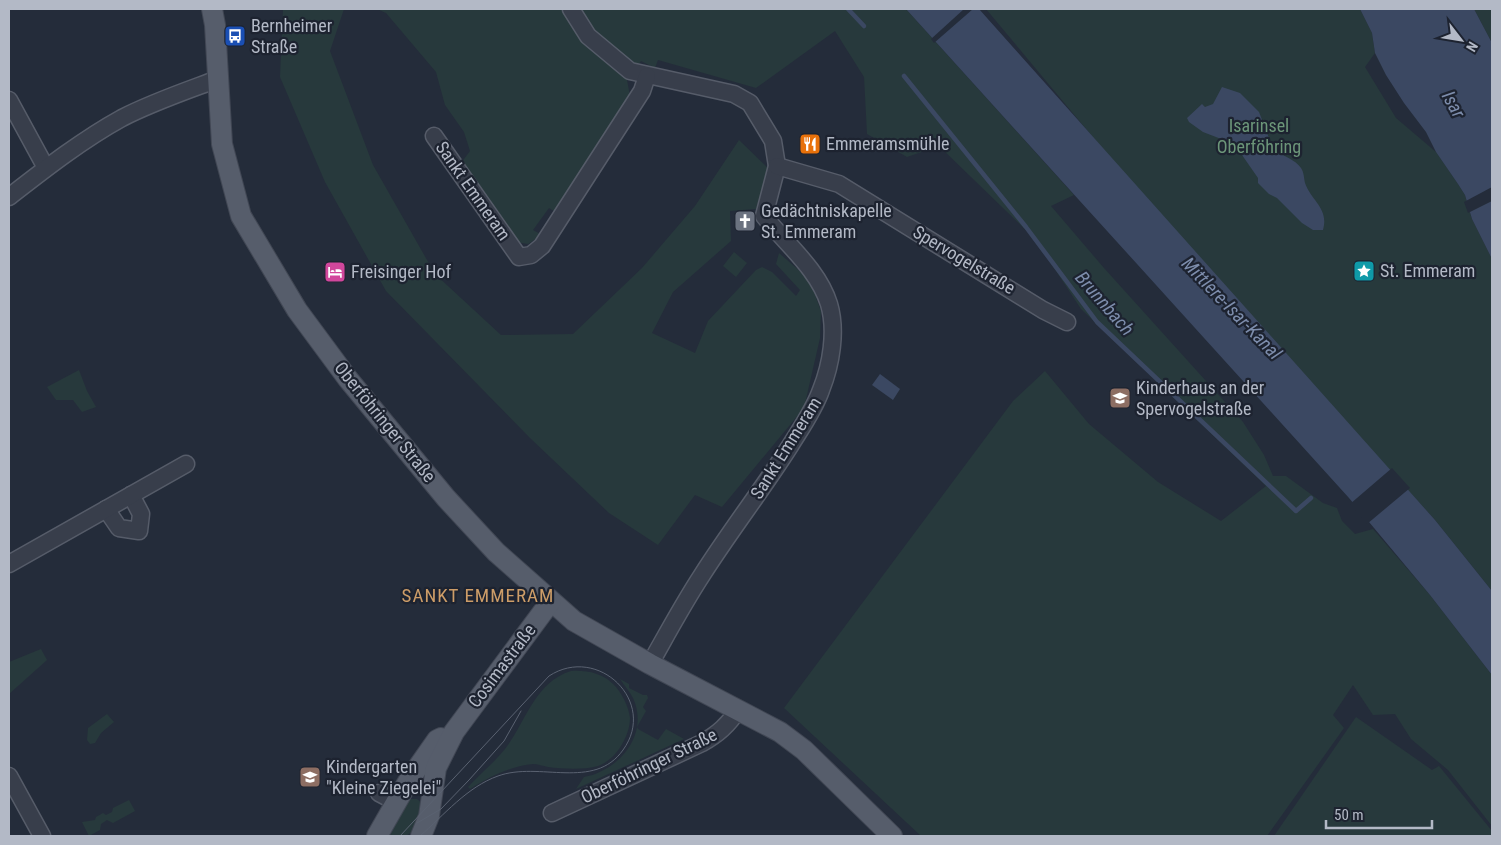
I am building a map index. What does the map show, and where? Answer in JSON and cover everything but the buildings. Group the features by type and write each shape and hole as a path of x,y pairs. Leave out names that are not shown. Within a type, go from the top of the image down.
{"main road":[{"name":"Oberföhringer Straße","path":"212,9 215,25 222,144 241,216 297,310 348,379 470,526 496,552 574,621 650,664 780,732 804,750 892,836"},
{"name":"Cosimastraße","path":"421,836 431,807 436,768 454,732 551,601"},
{"name":"Cosimastraße","path":"377,836 392,796 438,740 454,732"},
{"path":"392,796 408,791 419,792 431,807"}],"street":[{"name":"Sankt Emmeram","path":"571,9 588,36 630,71 734,94 750,103 773,141 777,166 764,216 819,282 829,305 832,331 830,360 822,390 808,418 788,449 701,576 650,664"},
{"name":"Sankt Emmeram","path":"434,136 519,257 531,255 542,246 616,132 642,91 647,76"},
{"path":"9,197 46,168 121,119 180,93 218,79"},
{"path":"9,100 46,168"},
{"name":"Spervogelstraße","path":"777,166 839,184 1043,310 1066,322"},
{"path":"9,564 186,464"},
{"path":"106,509 119,528 139,532 141,514 131,495"},
{"name":"Oberföhringer Straße","path":"552,812 702,743 726,726 738,710"},
{"path":"9,776 42,836"}],"green space":[{"path":"283,9 344,9 330,51 373,165 435,274 501,335 573,334 642,268 695,206 739,140 769,169 756,209 730,211 731,241 673,292 652,333 695,353 708,321 756,270 762,267 772,272 796,296 800,290 776,264 779,253 809,279 821,311 820,338 804,408 722,507 695,495 658,545 609,513 530,438 386,291 325,182 280,77"},
{"path":"377,9 906,9 1074,195 1051,206 1104,268 1243,422 1264,455 1273,476 1286,476 1323,503 1337,508 1342,521 1355,534 1373,529 1430,595 1492,675 1492,826 1448,770 1411,739 1395,714 1373,715 1353,685 1333,715 1344,728 1267,836 921,836 784,708 1013,401 1045,371 1089,424 1158,482 1221,521 1266,486 1081,309 1035,239 939,146 907,157 867,134 864,77 835,31 756,88 658,60 655,68 641,61 627,80 631,101 557,213 549,208 533,230 542,235 528,244 516,242 461,163 470,151 464,132 445,105 436,72 386,13"},
{"name":"Isarinsel Oberföhring","path":"986,9 1360,9 1372,33 1375,53 1365,67 1396,118 1436,152 1458,184 1465,195 1472,219 1492,259 1492,591 1435,520 1152,208"},
{"path":"1474,9 1492,9 1492,43"},
{"path":"734,252 747,263 736,277 723,266"},
{"path":"79,370 96,407 82,412 73,400 56,400 47,387"},
{"path":"41,649 47,660 9,694 9,662"},
{"path":"571,671 588,672 604,677 622,695 630,718 625,740 616,753 605,763 580,769 533,764 517,767 492,776 470,789 468,787 508,745 541,692 559,676"},
{"path":"620,679 629,684 629,688 647,695 648,698 643,707 646,711 637,727 638,729 658,740 666,729 684,739 576,789 584,777 597,773 619,759 628,749 634,738 637,712 633,698"},
{"path":"107,714 114,722 101,733 95,743 90,744 87,740 88,728"},
{"path":"1356,717 1432,770 1439,766 1492,831 1492,836 1274,836"},
{"path":"407,799 417,799 423,804 426,812 412,832 406,836 390,836"},
{"path":"129,800 135,811 113,823 107,820 101,824 100,830 89,836 82,822 95,820 96,817 103,813 106,815 112,812 113,808"}],"water":[{"name":"Mittlere-Isar-Kanal","path":"906,9 979,9 1435,520 1492,591 1492,675 1430,595 1349,498"},
{"name":"Isar","path":"1360,9 1474,9 1492,43 1492,259 1472,219 1465,195 1436,152 1426,132 1386,75 1375,53 1372,33"},
{"path":"1222,87 1240,93 1259,112 1274,151 1299,165 1308,190 1322,210 1324,216 1323,230 1313,230 1302,223 1277,198 1269,194 1258,183 1258,178 1242,155 1229,142 1203,132 1189,122 1187,118 1202,104 1205,107 1213,104"},
{"path":"880,374 900,389 893,400 872,385"}],"pier":[{"path":"964,9 973,9 934,43 931,39"},
{"path":"1492,187 1492,201 1468,213 1464,202"},
{"path":"1392,468 1410,488 1367,524 1350,504"}],"waterway":[{"name":"Brunnbach","path":"848,9 864,26"},
{"name":"Brunnbach","path":"904,76 1026,227 1097,322 1296,511 1311,498"}],"tram line":[{"path":"400,836 549,676 568,668 586,667 603,673 617,683 628,697 633,714 632,732 623,750 611,762 597,769 582,772 531,771 514,772 498,776 466,794 420,836"},
{"path":"417,823 441,809 469,780 504,741 521,711"}],"place":[{"name":"Bernheimer Straße","path":"235,36"},
{"name":"Emmeramsmühle","path":"810,144"},
{"name":"Gedächtniskapelle St. Emmeram","path":"745,221"},
{"name":"St. Emmeram","path":"1364,271"},
{"name":"Freisinger Hof","path":"335,272"},
{"name":"Kinderhaus an der Spervogelstraße","path":"1120,398"},
{"name":"Kindergarten \"Kleine Ziegelei\"","path":"310,777"}],"district":[{"name":"SANKT EMMERAM","path":"478,595"}]}
